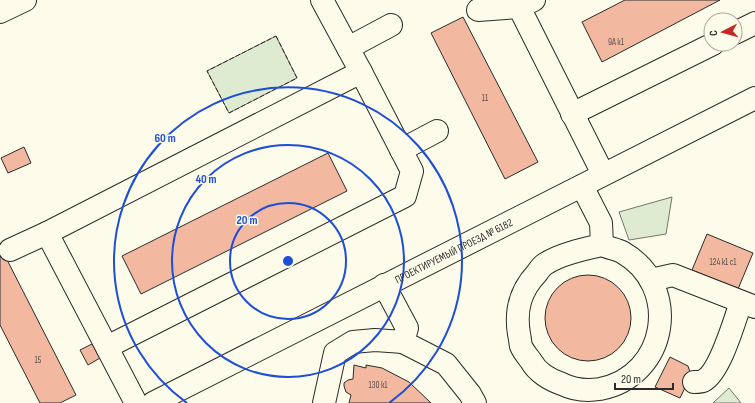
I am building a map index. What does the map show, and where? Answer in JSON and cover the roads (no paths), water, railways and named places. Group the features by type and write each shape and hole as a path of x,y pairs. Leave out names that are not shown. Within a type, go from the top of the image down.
{"street":[{"path":"0,12 25,0"},
{"path":"108,347 404,196 412,171 322,0"},
{"path":"478,10 526,4 572,114 602,174"},
{"path":"743,29 755,23"},
{"path":"348,48 391,25"},
{"path":"572,114 703,49"},
{"path":"10,250 47,233 360,72"},
{"name":"ПРОЕКТИРУЕМЫЙ ПРОЕЗД № 6182","path":"152,403 582,186 602,174 755,98"},
{"path":"401,150 437,131"},
{"path":"582,186 601,223 602,246"},
{"path":"47,233 136,403"},
{"path":"602,246 621,252 638,264 651,280 659,300 661,322 656,344 645,363 629,378 611,387 590,390 570,388 551,380 533,365 521,346 518,324 519,302 528,282 545,264 571,252 602,246"},
{"path":"651,280 673,275 748,304 719,363 711,374 703,381 694,382"},
{"path":"384,285 407,328 403,342"},
{"path":"324,403 335,354 353,342 375,340 403,342 446,364 470,394 475,403"},
{"path":"551,380 562,403"}]}
